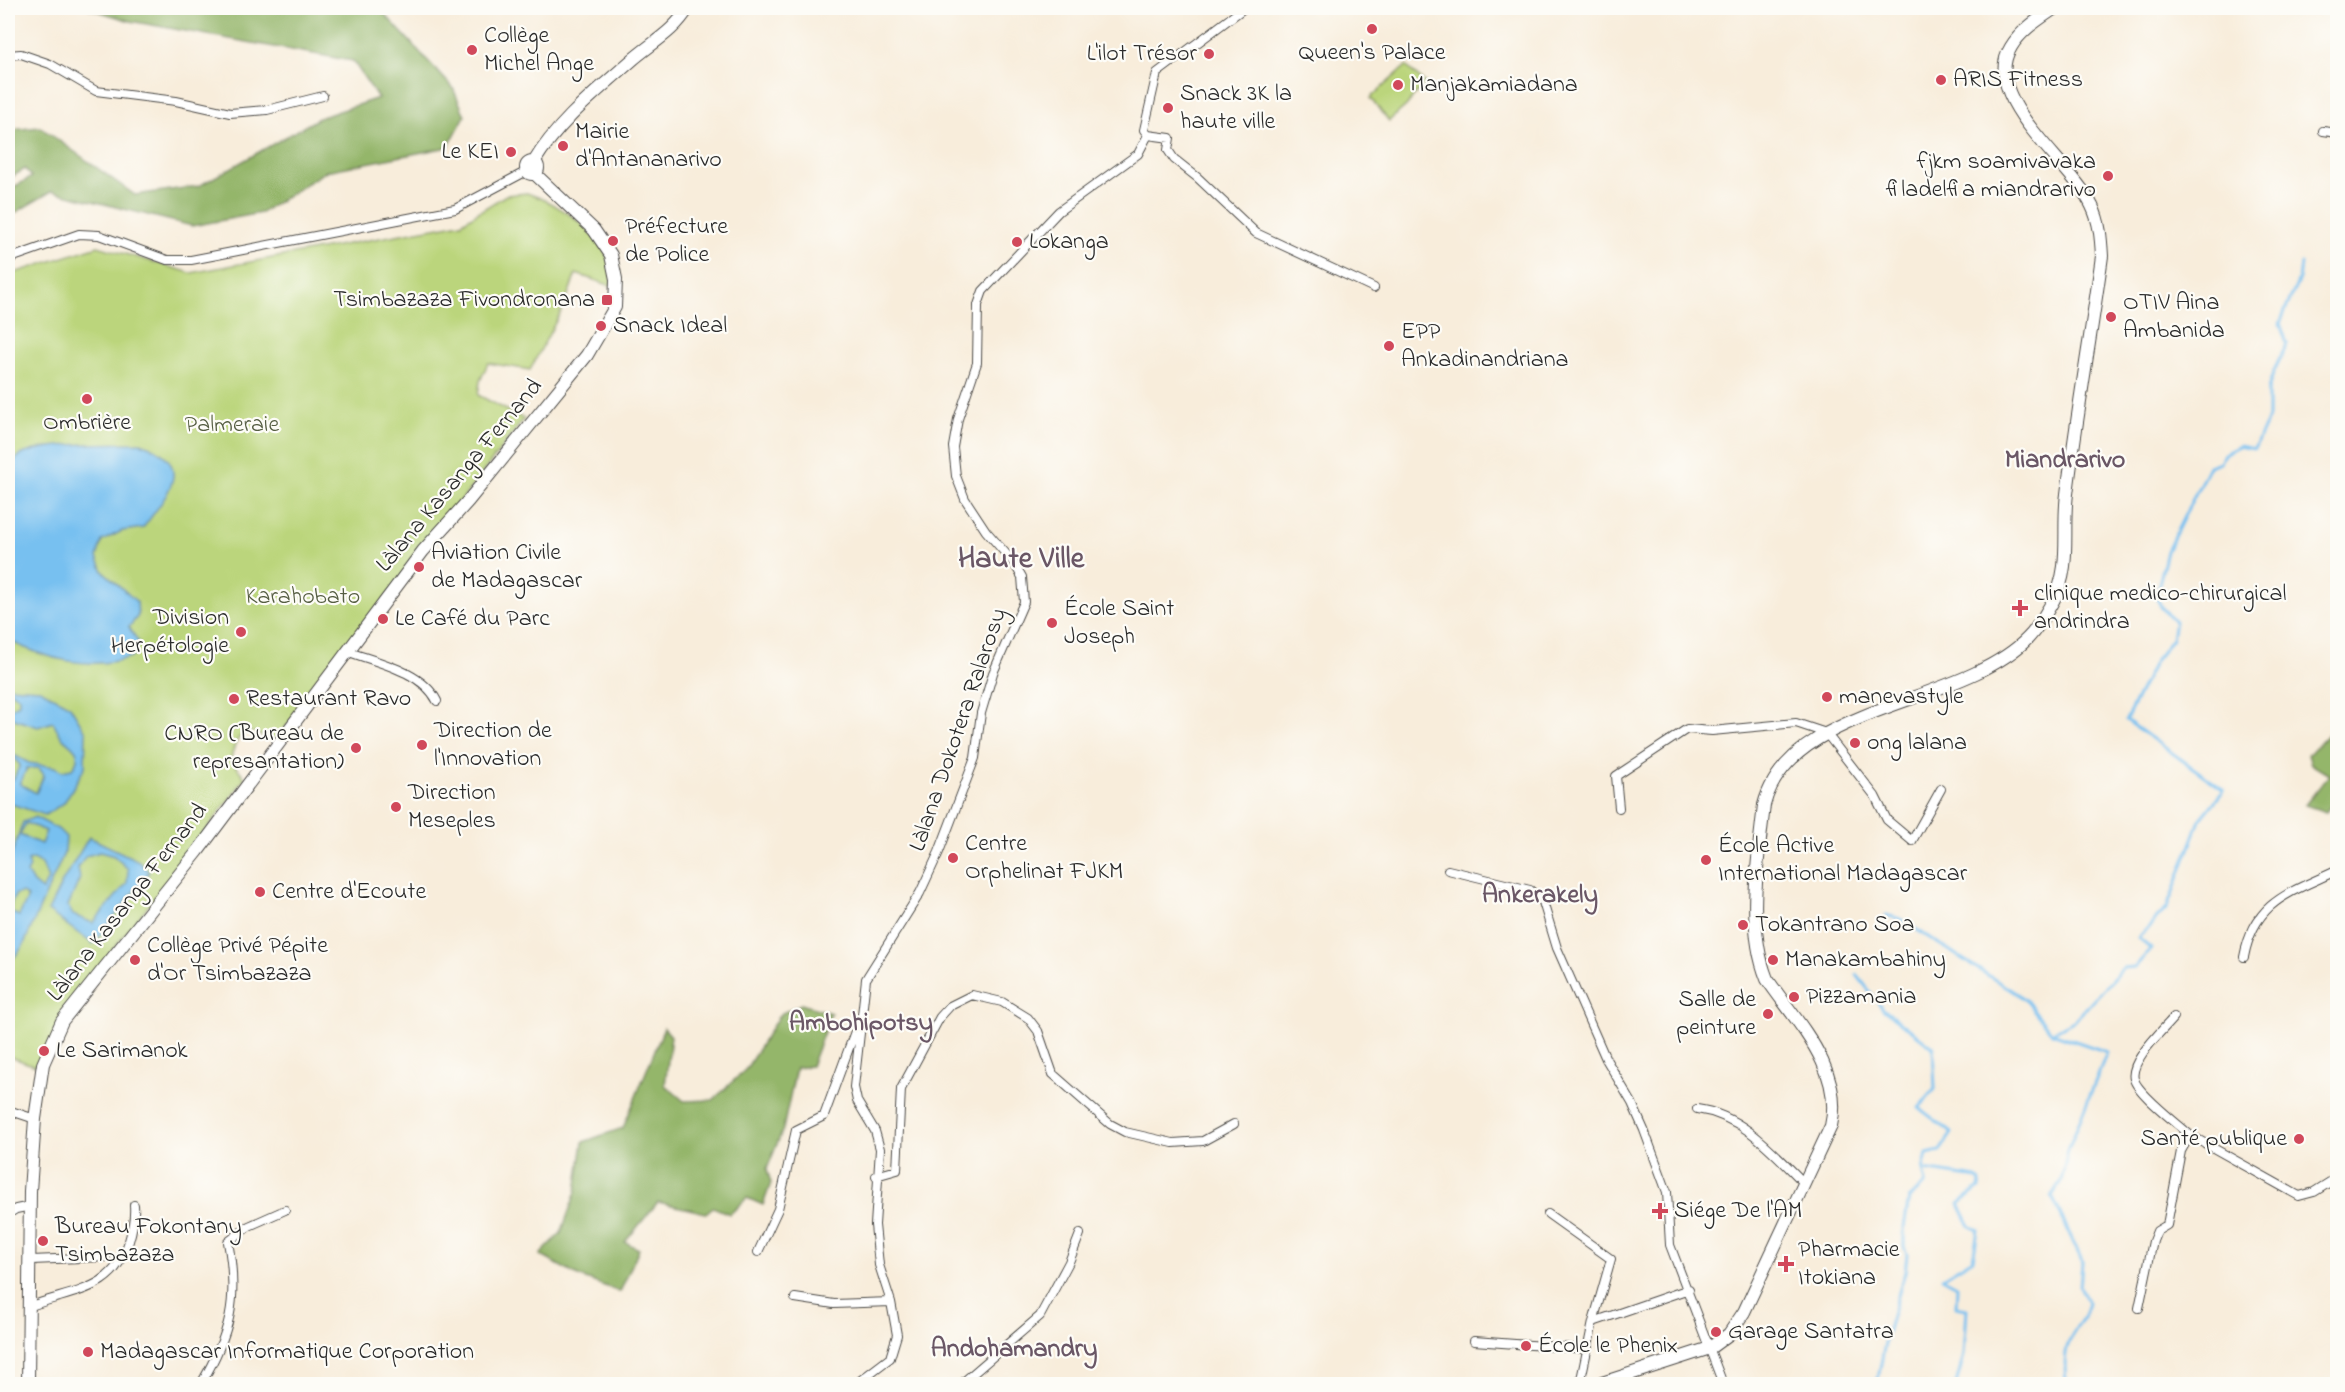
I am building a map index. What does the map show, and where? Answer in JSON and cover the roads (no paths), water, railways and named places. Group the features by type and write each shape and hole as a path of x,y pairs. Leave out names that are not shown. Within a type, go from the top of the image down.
{"street":[{"path":"8,259 79,234 99,236 167,260 191,260 455,209 532,169 560,125 630,62 659,41 688,8"},
{"path":"1244,8 1157,73 1144,130 1148,135 1170,138 1168,150 1174,159 1198,178 1256,233 1374,288"},
{"path":"1599,1384 1710,1348 1729,1334 1744,1312 1830,1126 1834,1097 1821,1055 1767,979 1763,968 1756,916 1757,882 1767,793 1782,768 1793,756 1826,733 1975,673 1997,661 2029,638 2060,588 2065,568 2066,497 2102,256 2101,238 2098,220 2081,187 2010,99 2005,62 2009,49 2017,38 2055,8"},
{"path":"8,55 21,54 43,61 96,91 176,101 230,113 267,110 324,96"},
{"path":"2323,131 2337,133"},
{"name":"Làlana Dokotera Ralarosy","path":"861,1017 866,979 920,893 961,799 975,758 981,714 993,674 1023,602 1022,577 1014,562 986,531 965,499 956,476 953,447 958,419 977,363 978,305 983,291 1059,211 1126,165 1138,154 1148,135"},
{"name":"Làlana Kasanga Fernand","path":"28,1384 34,1119 42,1064 62,1021 198,851 423,550 468,501 587,355 615,307 616,279 611,255 594,230 532,169"},
{"path":"346,651 417,678 429,687 438,700"},
{"path":"1619,808 1616,776 1687,729 1712,731 1796,723 1826,733 1875,795 1887,820 1912,841 1941,789"},
{"path":"1448,870 1530,890 1543,902 1557,948 1606,1059 1632,1103 1652,1151 1667,1192 1670,1245 1689,1289 1723,1383 1732,1384"},
{"path":"2244,957 2250,936 2262,912 2286,894 2337,870"},
{"path":"876,1176 897,1170 901,1089 940,1017 950,1006 972,995 1002,1002 1028,1018 1038,1031 1053,1074 1110,1124 1125,1132 1173,1143 1203,1142 1234,1124"},
{"path":"859,1384 890,1358 897,1335 891,1302 879,1265 875,1225 876,1176 880,1149 875,1131 857,1101 854,1087 861,1017"},
{"path":"758,1252 778,1209 796,1130 824,1116 861,1017"},
{"path":"2174,1017 2148,1045 2134,1068 2133,1079 2142,1091 2190,1134 2299,1196 2314,1192 2337,1177"},
{"path":"1697,1109 1709,1111 1748,1129 1803,1182"},
{"path":"8,1110 34,1119"},
{"path":"2139,1308 2153,1241 2157,1231 2167,1225 2181,1151 2190,1134"},
{"path":"31,1306 94,1286 109,1276 126,1253 135,1220 134,1205"},
{"path":"8,1214 16,1209 31,1206"},
{"path":"201,1384 227,1333 233,1311 234,1288 228,1242 249,1226 285,1210"},
{"path":"1548,1214 1611,1259 1593,1322 1580,1384"},
{"path":"961,1384 1040,1316 1069,1262 1080,1234"},
{"path":"31,1260 106,1257"},
{"path":"1593,1322 1689,1289"},
{"path":"795,1298 834,1304 891,1302"},
{"path":"1474,1341 1587,1349"}],"water":[{"path":"141,443 158,451 168,460 173,470 168,491 143,528 122,531 102,541 97,557 103,571 137,602 138,616 129,627 139,643 133,656 102,663 69,661 38,653 8,640 8,468 21,455 46,448 80,444"},
{"path":"8,687 40,689 70,706 86,732 85,767 64,803 45,815 8,803 8,779 13,780 20,765 13,757 8,757 8,741 10,753 29,763 55,767 62,771 72,769 76,763 77,753 61,736 53,722 38,727 8,717 8,710 19,704 19,697 8,690","holes":["27,768 39,768 44,775 36,793 20,784"]},
{"path":"35,817 58,829 66,837 65,851 23,946 14,958 8,957 8,865 23,822","holes":["26,823 46,831 41,844 20,835","33,859 42,864 48,879 42,890 33,883 27,873 30,867 28,861","22,893 28,897 19,916 11,912 11,904 16,894"]},
{"path":"89,837 139,861 149,872 93,944 48,911 62,882","holes":["100,852 114,856 128,869 127,883 93,923 73,915 68,906 80,878 78,868 86,856"]}],"waterway":[{"path":"2067,1384 2065,1367 2067,1348 2088,1303 2080,1287 2082,1261 2052,1196 2061,1182 2068,1150 2107,1052 2052,1033 2075,1020 2123,968 2135,967 2151,949 2138,938 2167,908 2200,820 2224,790 2126,720 2155,661 2172,639 2175,621 2162,608 2156,597 2167,551 2209,466 2220,462 2224,454 2239,446 2254,449 2268,418 2268,389 2287,344 2280,323 2299,279 2301,264"},
{"path":"1886,915 1900,919 2025,999 2052,1033"},
{"path":"1857,975 1884,1010 1933,1047 1935,1089 1919,1108 1952,1133 1940,1151 1927,1154 1923,1170 1926,1183 1909,1198 1904,1227 1904,1247 1907,1254 1905,1272 1887,1333 1877,1384"},
{"path":"1923,1170 1977,1178 1980,1181 1979,1188 1959,1204 1970,1226 1978,1230 1973,1259 1942,1278 1957,1286 1956,1307 1967,1309 1964,1355 1956,1384"}],"place":[{"name":"Queen's Palace","path":"1372,29"},
{"name":"Collège Michel Ange","path":"472,50"},
{"name":"L'ilot Trésor","path":"1209,54"},
{"name":"ARIS Fitness","path":"1941,80"},
{"name":"Manjakamiadana","path":"1398,85"},
{"name":"Snack 3K la haute ville","path":"1168,108"},
{"name":"Mairie d'Antananarivo","path":"563,146"},
{"name":"Le KEI","path":"511,152"},
{"name":"fjkm soamivavaka filadelfia miandrarivo","path":"2108,176"},
{"name":"Préfecture de Police","path":"613,241"},
{"name":"Lokanga","path":"1017,242"},
{"name":"Tsimbazaza Fivondronana","path":"607,300"},
{"name":"OTIV Aina Ambanida","path":"2111,317"},
{"name":"Snack Ideal","path":"601,326"},
{"name":"EPP Ankadinandriana","path":"1389,346"},
{"name":"Ombrière","path":"87,399"},
{"name":"Aviation Civile de Madagascar","path":"419,567"},
{"name":"clinique medico-chirurgical andrindra","path":"2020,608"},
{"name":"Le Café du Parc","path":"383,619"},
{"name":"École Saint Joseph","path":"1052,623"},
{"name":"Division Herpétologie","path":"241,632"},
{"name":"manevastyle","path":"1827,697"},
{"name":"Restaurant Ravo","path":"234,699"},
{"name":"ong lalana","path":"1855,743"},
{"name":"Direction de l'Innovation","path":"422,745"},
{"name":"CNRO (Bureau de represantation)","path":"356,748"},
{"name":"Direction Meseples","path":"396,807"},
{"name":"Centre Orphelinat FJKM","path":"953,858"},
{"name":"École Active International Madagascar","path":"1706,860"},
{"name":"Centre d'Ecoute","path":"260,892"},
{"name":"Tokantrano Soa","path":"1743,925"},
{"name":"Collège Privé Pépite d'Or Tsimbazaza","path":"135,960"},
{"name":"Manakambahiny","path":"1773,960"},
{"name":"Pizzamania","path":"1794,997"},
{"name":"Salle de peinture","path":"1768,1014"},
{"name":"Le Sarimanok","path":"44,1051"},
{"name":"Santé publique","path":"2299,1139"},
{"name":"Siége De l'AM","path":"1660,1211"},
{"name":"Bureau Fokontany Tsimbazaza","path":"43,1241"},
{"name":"Pharmacie Itokiana","path":"1786,1264"},
{"name":"Garage Santatra","path":"1716,1332"},
{"name":"École le Phenix","path":"1526,1346"},
{"name":"Madagascar Informatique Corporation","path":"88,1352"}],"district":[{"name":"Miandrarivo","path":"2065,461"},
{"name":"Haute Ville","path":"1021,560"},
{"name":"Ankerakely","path":"1540,896"},
{"name":"Ambohipotsy","path":"861,1024"},
{"name":"Andohamandry","path":"1014,1350"}],"park label":[{"name":"Palmeraie","path":"232,425"},
{"name":"Karahobato","path":"303,597"}]}
